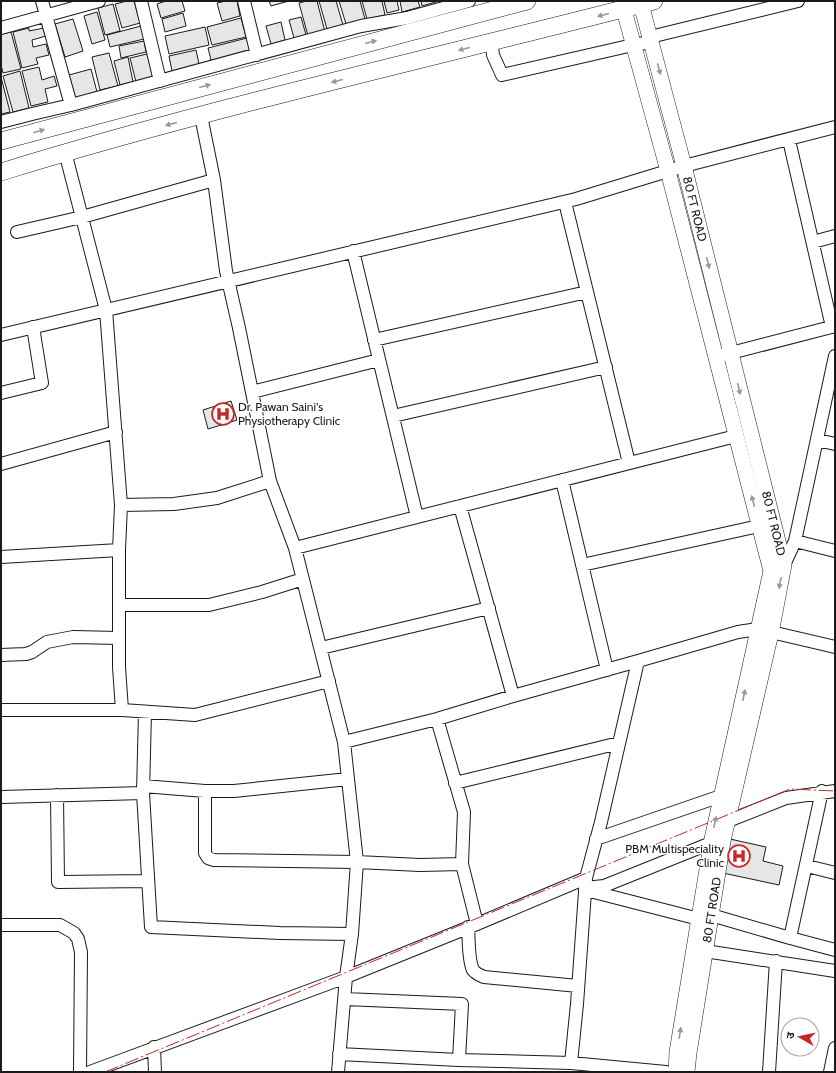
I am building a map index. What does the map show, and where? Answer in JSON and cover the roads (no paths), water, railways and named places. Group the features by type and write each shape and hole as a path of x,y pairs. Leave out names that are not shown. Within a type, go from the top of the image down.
{"highway":[{"path":"1,141 527,1"},
{"path":"1,172 65,152 200,116 648,3"}],"main road":[{"name":"80 FT ROAD","path":"648,3 651,40 684,166 723,355 736,436 771,571 764,631 728,821 705,917 677,1052 676,1072"},
{"name":"80 FT ROAD","path":"624,10 668,171 784,565 764,631 721,796 711,843 705,917 705,950 687,1072"}],"street":[{"path":"42,1 70,105"},
{"path":"1,28 99,1"},
{"path":"141,1 160,81"},
{"path":"244,1 257,55"},
{"path":"1,122 160,81 361,26 407,18 452,3 469,1"},
{"path":"492,47 493,55 502,75 633,45 798,1"},
{"path":"200,116 214,180 228,280 270,481 295,548 344,742 357,862 352,934 346,977 338,1072"},
{"path":"1,335 228,280 565,202 684,166 835,127"},
{"path":"723,355 834,326 789,140"},
{"path":"65,152 106,310 116,432 120,505 119,667 122,710"},
{"path":"17,232 82,217 214,180"},
{"path":"565,202 629,463"},
{"path":"813,242 835,236"},
{"path":"353,251 417,517"},
{"path":"374,340 587,292"},
{"path":"1,393 42,383 32,327"},
{"path":"252,392 379,360"},
{"path":"784,565 794,542 834,364"},
{"path":"393,416 606,367"},
{"path":"1,464 116,432"},
{"path":"295,548 736,436"},
{"path":"817,440 835,444"},
{"path":"562,480 607,670"},
{"path":"120,505 174,504 217,498 270,481"},
{"path":"460,506 513,696"},
{"path":"582,565 760,526"},
{"path":"794,542 835,551"},
{"path":"1,557 119,550"},
{"path":"119,605 209,605 262,592 303,579"},
{"path":"321,648 489,608"},
{"path":"344,742 437,719 738,632 764,631 835,647"},
{"path":"1,655 32,652 47,642 73,637 119,638"},
{"path":"571,1063 585,885 638,662"},
{"path":"1,710 122,710 195,715 329,681"},
{"path":"145,712 143,790 151,927 280,933 352,934"},
{"path":"437,719 464,812 462,864 473,926 471,961 473,969 477,974 484,977 578,986"},
{"path":"455,783 619,744"},
{"path":"1,797 143,790 205,792 234,791 348,779"},
{"path":"728,821 786,798 822,791 835,791"},
{"path":"790,938 807,866 822,791"},
{"path":"205,792 205,853 208,858 214,860 357,862 420,865 462,864"},
{"path":"57,795 58,882 148,881"},
{"path":"596,839 721,796"},
{"path":"93,1071 154,1047 346,977 473,926 585,885 604,886 711,843"},
{"path":"807,866 835,873"},
{"path":"585,885 835,950"},
{"path":"1,925 60,925 74,933 78,939 81,952 80,1072"},
{"path":"705,950 835,970"},
{"path":"769,1072 776,961"},
{"path":"345,999 462,1004 459,1060"},
{"path":"154,1047 155,1072"},
{"path":"830,1072 835,1048"},
{"path":"340,1054 459,1060 571,1063 666,1072"}],"place":[{"name":"Dr. Pawan Saini's Physiotherapy Clinic","path":"223,414"},
{"name":"PBM Multispeciality Clinic","path":"739,856"}]}
